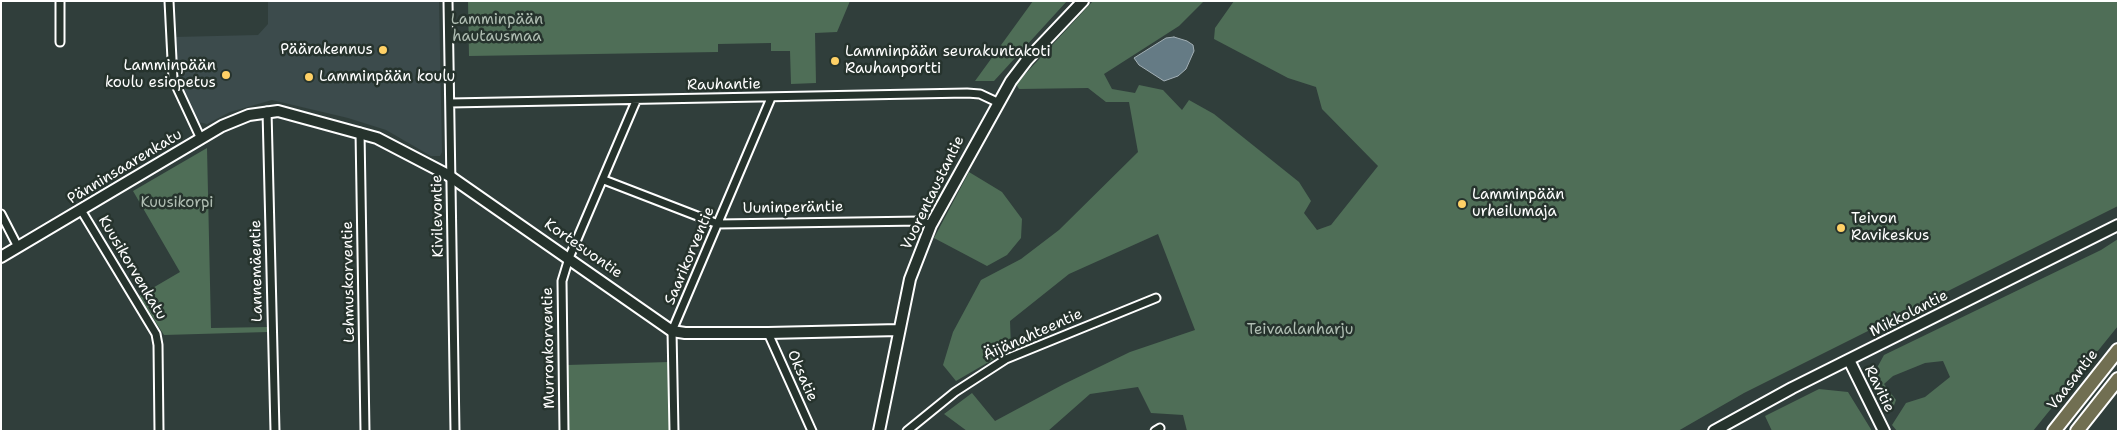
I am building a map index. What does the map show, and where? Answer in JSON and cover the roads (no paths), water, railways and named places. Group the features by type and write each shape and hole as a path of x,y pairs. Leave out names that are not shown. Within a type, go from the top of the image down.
{"highway":[{"name":"Vaasantie","path":"2054,431 2118,350"},
{"path":"2077,431 2118,379"}],"main road":[{"name":"Vuorentaustantie","path":"879,431 910,279 931,224 997,102 1027,60 1083,1"},
{"name":"Pänninsaarenkatu","path":"1,257 240,117 267,111"},
{"name":"Kortesuontie","path":"267,111 291,113 360,132 387,142 451,178 672,330 685,333 899,330"},
{"name":"Mikkolantie","path":"1714,431 1849,360 2118,225"},
{"name":"Ravitie","path":"1849,360 1884,431"}],"street":[{"path":"60,1 60,42"},
{"path":"169,1 171,71 201,139"},
{"name":"Kivilevontie","path":"448,1 455,431"},
{"name":"Rauhantie","path":"450,103 636,101 967,93 980,94 997,102"},
{"name":"Saarikorventie","path":"674,431 672,330 771,98"},
{"name":"Murronkorventie","path":"564,431 561,291 569,258 604,180 636,101"},
{"name":"Lannemäentie","path":"267,111 275,431"},
{"name":"Lehmuskorventie","path":"360,132 365,431"},
{"name":"Uuninperäntie","path":"604,180 718,224 921,221 931,224"},
{"name":"Kuusikorvenkatu","path":"80,210 156,334 158,344 159,431"},
{"path":"1,214 18,247"},
{"name":"Äijänahteentie","path":"907,431 955,392 1006,359 1156,298"},
{"name":"Oksatie","path":"768,333 812,431"}],"water":[{"path":"1174,37 1193,45 1194,51 1186,69 1178,76 1164,81 1139,65 1134,58 1166,38"}],"place":[{"name":"Päärakennus","path":"383,50"},
{"name":"Lamminpään seurakuntakoti Rauhanportti","path":"835,61"},
{"name":"Lamminpään koulu esiopetus","path":"226,75"},
{"name":"Lamminpään koulu","path":"309,77"},
{"name":"Lamminpään urheilumaja","path":"1462,204"},
{"name":"Teivon Ravikeskus","path":"1841,228"}],"park label":[{"name":"Lamminpään hautausmaa","path":"497,28"},
{"name":"Kuusikorpi","path":"177,203"},
{"name":"Teivaalanharju","path":"1300,330"}]}
